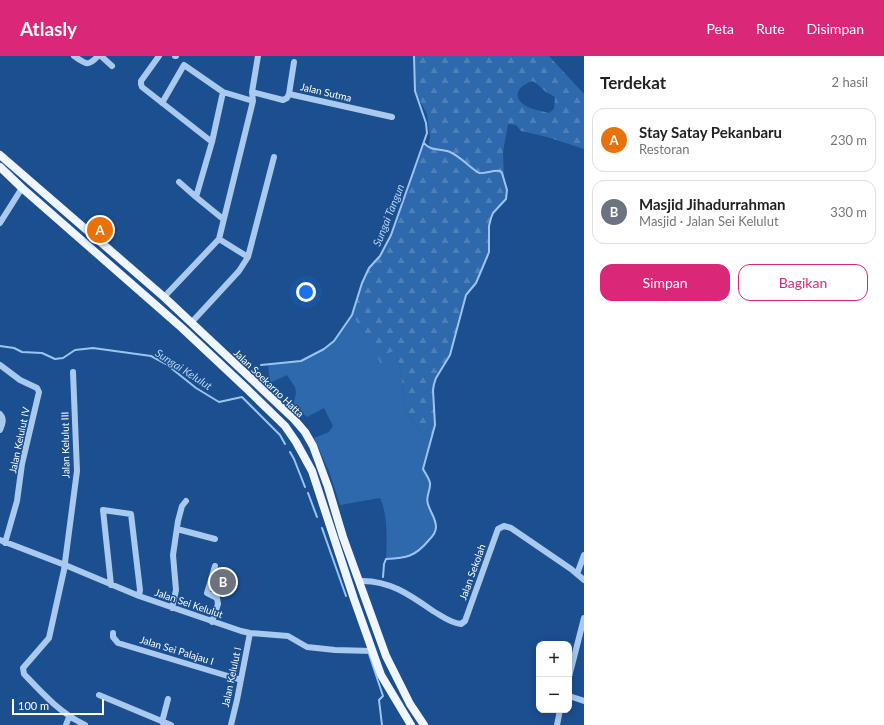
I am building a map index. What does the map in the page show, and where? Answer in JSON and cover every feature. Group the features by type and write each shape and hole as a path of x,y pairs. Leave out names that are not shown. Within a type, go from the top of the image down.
{"main road":[{"name":"Jalan Soekarno Hatta","path":"0,155 164,297 293,418 305,432 313,446 365,597 394,673 422,724"},
{"name":"Jalan Soekarno Hatta","path":"0,167 182,328 285,426 296,442 312,471 354,599 381,675 411,725"},
{"path":"86,244 94,236"},
{"path":"354,599 365,597"}],"street":[{"path":"74,56 83,63 88,64 92,63 100,56 112,66"},
{"path":"159,56 141,81 142,87 212,142"},
{"path":"164,297 219,239 253,101 252,92 258,56"},
{"name":"Jalan Sutma","path":"294,62 288,94 392,117"},
{"path":"162,103 184,65 223,92 253,101"},
{"path":"196,197 212,142 223,92"},
{"path":"252,92 283,100 287,98 288,94"},
{"path":"191,323 239,271 248,257 274,158"},
{"path":"179,182 223,219"},
{"path":"0,223 22,188"},
{"path":"219,239 248,257"},
{"name":"Jalan Kelulut IV","path":"0,365 20,380 37,388 39,394 22,464 17,501 3,542"},
{"name":"Jalan Kelulut III","path":"69,717 46,697 24,674 23,668 49,638 65,565 77,471 73,372"},
{"path":"0,414 3,421 0,430"},
{"path":"172,608 176,596 173,555 182,506 186,501"},
{"path":"111,585 103,510 131,514 132,537 140,590 139,596"},
{"name":"Jalan Sekolah","path":"360,581 370,580 390,585 412,596 446,619 460,624 465,621 498,529 504,526 511,528 577,574"},
{"path":"177,528 215,539"},
{"name":"Jalan Sei Kelulut","path":"3,542 65,565 139,596 212,622 250,633 288,636 307,647 335,650 372,651"},
{"path":"584,555 577,574 584,580"},
{"path":"212,622 218,604 217,598 207,593 215,566"},
{"path":"572,665 584,618"},
{"name":"Jalan Sei Palajau I","path":"113,633 113,637 118,643 241,680"},
{"name":"Jalan Kelulut I","path":"231,725 250,633"},
{"path":"99,695 171,725"},
{"path":"572,697 584,701"},
{"path":"162,722 168,699"},
{"path":"557,725 559,713"},
{"path":"66,725 69,717 85,725"}],"green space":[{"path":"414,56 549,56 584,94 584,149 547,137 521,131 516,125 508,124 503,152 504,179 507,190 506,199 493,213 491,218 489,226 489,252 476,283 466,295 450,355 434,384 435,425 432,437 421,432 410,417 404,404 401,373 396,353 390,352 388,359 381,364 352,315 362,283 369,268 380,256 391,235 424,143 431,149 429,143 430,137 427,114 415,91","holes":["532,81 546,92 555,97 554,109 549,113 526,106 521,103 519,99 518,92 523,86"]},
{"path":"352,315 367,338 390,352 396,353 401,373 404,404 410,417 421,432 432,437 423,469 430,483 427,501 435,520 436,531 424,546 410,556 386,559 386,520 380,498 340,505 329,471 314,438 329,432 333,426 324,408 307,417 293,405 296,393 295,387 287,375 270,383 268,364 301,361 324,349 334,341"}],"waterway":[{"name":"Sungai Tangun","path":"261,365 301,361 324,349 334,341 352,315 362,283 369,268 380,256 391,235 427,133 426,123 415,91 414,56"},
{"path":"383,577 386,559 410,556 424,546 433,536 435,531 435,521 427,501 430,483 423,469 435,425 434,384 450,355 466,295 476,283 489,252 489,226 491,218 493,213 506,199 507,190 500,171 479,173 454,154 447,151 430,148 424,143"},
{"name":"Sungai Kelulut","path":"0,346 14,348 22,352 42,353 55,359 63,358 75,350 93,348 151,356 166,364 196,388 219,402 242,397 280,435 285,444"},
{"path":"290,452 305,487"},
{"path":"308,493 317,517"},
{"path":"322,528 346,596"},
{"path":"369,654 383,696 379,700 382,725"}],"place":[{"name":"Stay Satay Pekanbaru","path":"100,230"},
{"name":"Masjid Jihadurrahman","path":"223,582"}]}
